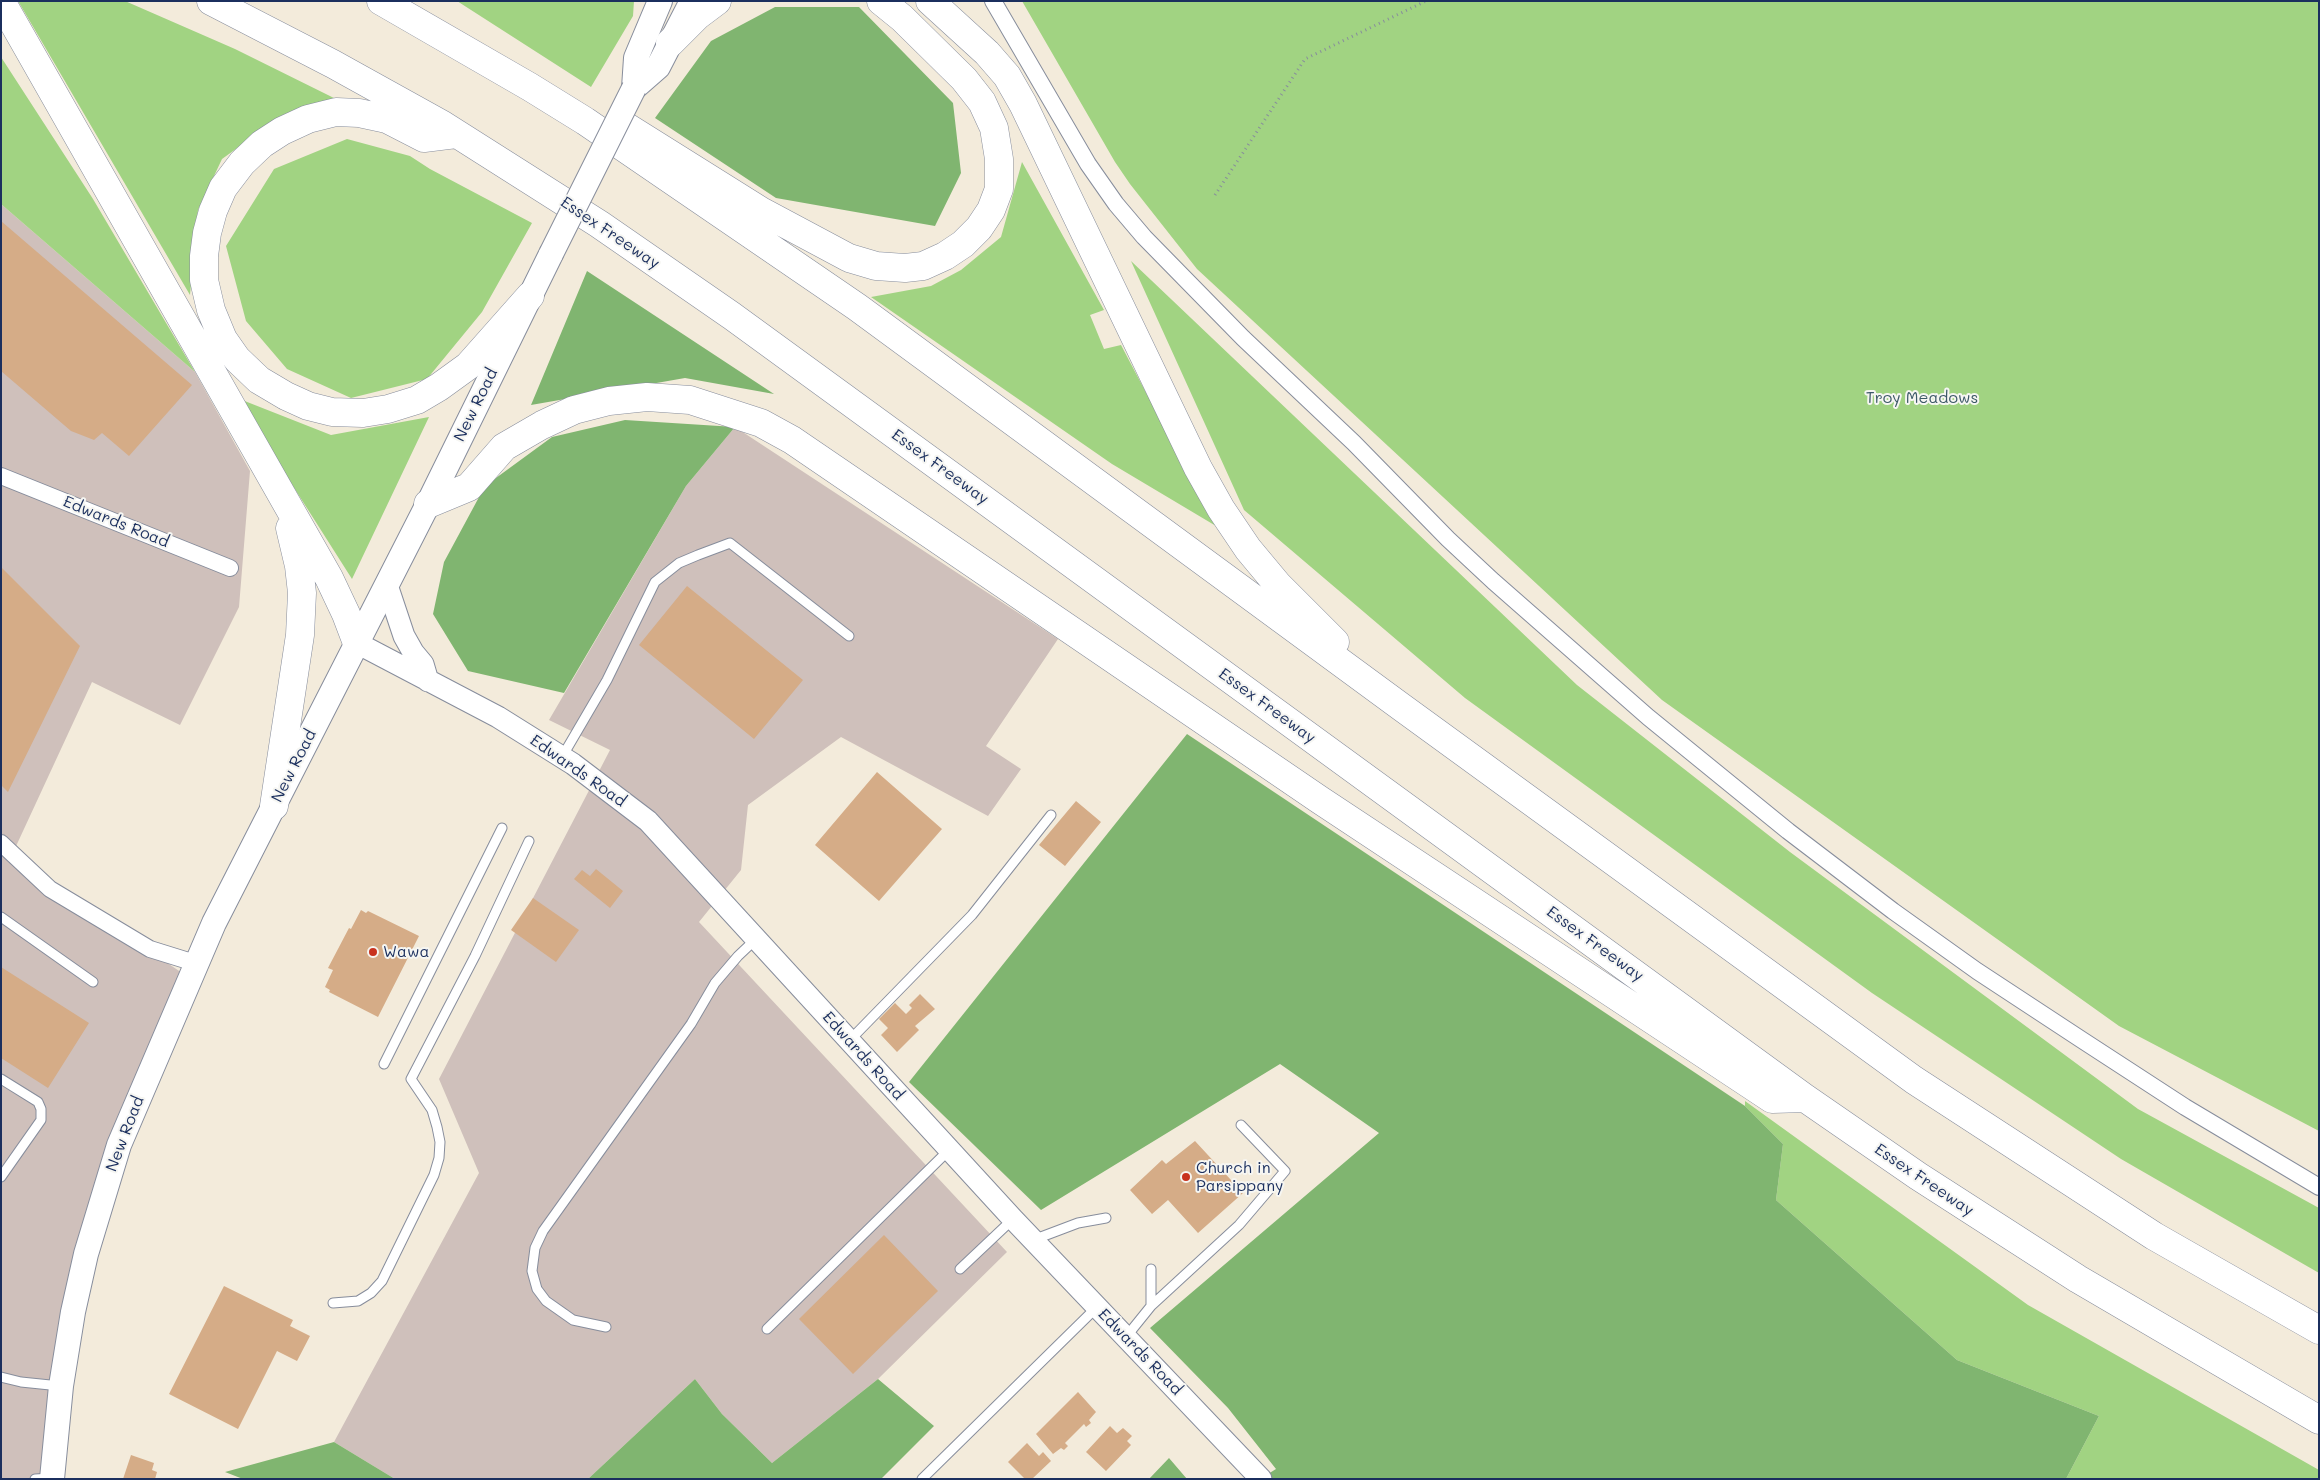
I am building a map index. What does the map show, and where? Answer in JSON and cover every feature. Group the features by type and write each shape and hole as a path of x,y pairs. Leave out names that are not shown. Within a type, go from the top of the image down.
{"highway":[{"path":"2,1 329,578 357,643"},
{"name":"Essex Freeway","path":"211,1 333,64 456,134 567,203 732,316 1805,1098 1918,1176 2078,1279 2319,1420"},
{"path":"381,1 530,87 633,153 857,307 1400,706 1914,1080 2154,1236 2319,1330"},
{"path":"659,37 697,16 717,1"},
{"path":"530,87 556,83 761,211 849,258 888,268 923,266 964,244 979,228 991,210 999,189 999,159 994,128 982,102 964,79 894,10 881,1"},
{"path":"930,1 987,53 1007,76 1023,104 1198,468 1221,509 1248,549 1278,585 1400,706"},
{"path":"456,134 424,138 387,119 359,113 336,112 308,119 282,131 262,144 242,163 223,188 213,210 206,233 204,280 211,310 223,338 237,359 259,380 286,396 308,406 332,412 363,413 388,409 417,400 439,387 468,366 530,296"},
{"path":"428,504 469,487 504,447 542,425 574,410 609,401 647,397 690,400 760,423 792,440 1320,800 1772,1099 1805,1098"},
{"path":"268,471 283,506 294,543 302,593 295,678 274,806"}],"main road":[{"path":"649,1 659,37"},
{"name":"New Road","path":"47,1478 73,1312 100,1202 118,1145 195,963 428,504 634,88 658,67 660,1"},
{"name":"New Road","path":"659,37 692,1"}],"street":[{"path":"993,1 1088,164 1116,204 1144,238 1242,338 1354,443 1448,539 1493,580 1648,717 1788,830 1893,911 1977,972 2185,1107 2319,1187"},
{"name":"Edwards Road","path":"1,476 230,568"},
{"path":"387,585 404,636 413,652 423,664 428,681"},
{"name":"Edwards Road","path":"357,643 498,717 562,757 648,820 1013,1219 1261,1479"},
{"path":"1,843 50,889 150,949 195,963"}],"lane":[{"path":"562,757 607,680 655,582 679,563 730,543 849,636"},
{"path":"849,1041 972,915 1051,815"},
{"path":"384,1064 502,828"},
{"path":"333,1304 358,1301 371,1293 382,1281 434,1175 439,1158 440,1142 437,1127 432,1110 411,1079 474,956 529,841"},
{"path":"1,917 93,982"},
{"path":"606,1327 573,1320 546,1301 537,1289 532,1271 535,1248 543,1231 691,1024 715,983 756,938"},
{"path":"1,1079 38,1102 42,1109 41,1120 1,1177"},
{"path":"1125,1337 1150,1306 1239,1225 1285,1171 1241,1125"},
{"path":"767,1329 949,1150"},
{"path":"1033,1240 1078,1223 1106,1218"},
{"path":"960,1269 1013,1219"},
{"path":"1150,1306 1151,1269"},
{"path":"922,1479 1097,1307"},
{"path":"1,1378 61,1386"}],"path":[{"path":"1215,195 1305,59 1426,1"}],"shaded area":[{"path":"1,204 195,372 250,471 239,607 180,725 92,682 11,857 188,977 103,1177 52,1479 1,1479"},
{"path":"735,427 1058,639 986,746 1021,769 988,816 841,737 748,805 741,870 699,922 1007,1252 878,1379 772,1463 722,1414 695,1379 588,1479 395,1479 334,1442 479,1173 439,1079 610,750 549,720 686,486"}],"green space":[{"path":"18,1 125,1 235,49 336,99 280,117 222,159 198,210 190,295"},
{"path":"457,1 634,1 633,16 591,87"},
{"name":"Troy Meadows","path":"1022,1 2319,1 2319,1131 2119,1026 1662,700 1197,269 1115,162"},
{"path":"775,7 859,7 953,103 961,173 935,226 776,198 655,118 711,41"},
{"path":"1,57 93,199 195,372 1,204"},
{"path":"347,139 410,156 430,169 532,223 482,312 427,379 351,398 287,369 246,321 226,246 274,169"},
{"path":"1022,162 1104,310 1090,315 1104,349 1121,345 1216,526 1112,464 871,297 931,286 961,270 1001,237"},
{"path":"1131,261 1577,685 1790,852 2138,1109 2319,1208 2319,1273 2121,1159 1872,993 1465,698 1244,510"},
{"path":"587,271 774,394 685,378 531,405"},
{"path":"237,398 331,435 429,417 352,579"},
{"path":"625,420 735,427 686,486 564,693 468,671 433,614 444,562 485,486 552,437"},
{"path":"1187,734 1745,1106 1783,1144 1776,1200 1957,1360 2099,1416 2066,1479 1260,1479 1276,1469 1228,1408 1150,1328 1379,1133 1280,1064 1041,1210 909,1082"},
{"path":"1745,1101 2028,1305 2319,1470 2319,1479 2066,1479 2099,1416 1957,1360 1776,1200 1783,1144 1745,1106"},
{"path":"695,1379 722,1414 772,1463 878,1379 934,1426 881,1479 588,1479"},
{"path":"334,1442 395,1479 243,1479 225,1472"},
{"path":"1169,1458 1187,1479 1149,1479"}],"building":[{"path":"1,221 192,385 129,456 102,433 94,440 71,431 1,371"},
{"path":"1,567 80,646 8,792 1,785"},
{"path":"687,586 803,680 754,739 639,645"},
{"path":"877,772 942,829 879,901 815,845"},
{"path":"1076,801 1101,822 1065,866 1039,845"},
{"path":"596,869 623,891 610,908 574,879 582,870 590,876"},
{"path":"533,898 579,930 556,962 511,930"},
{"name":"Wawa","path":"361,910 366,913 368,911 419,936 378,1017 329,992 330,990 325,987 333,970 328,968 349,928 351,929"},
{"path":"1,967 89,1023 48,1088 1,1058"},
{"path":"920,994 935,1009 915,1026 919,1030 897,1052 881,1035 888,1028 879,1019 895,1003 906,1014 912,1008 909,1005"},
{"name":"Church in Parsippany","path":"1195,1141 1243,1193 1198,1233 1168,1200 1152,1214 1130,1190 1162,1160 1166,1164"},
{"path":"884,1235 938,1291 853,1374 799,1319"},
{"path":"224,1286 293,1320 290,1326 310,1336 297,1361 277,1351 238,1429 169,1394"},
{"path":"1078,1392 1096,1412 1089,1420 1091,1423 1086,1427 1084,1424 1065,1443 1068,1446 1064,1450 1061,1448 1053,1454 1036,1434"},
{"path":"1110,1426 1117,1433 1123,1428 1132,1436 1127,1441 1131,1445 1106,1471 1086,1452"},
{"path":"1027,1443 1039,1456 1043,1452 1051,1461 1032,1479 1025,1479 1008,1462"},
{"path":"131,1455 154,1463 152,1470 157,1472 155,1479 123,1479"}],"place":[{"name":"Wawa","path":"373,952"},
{"name":"Church in Parsippany","path":"1186,1177"}]}
